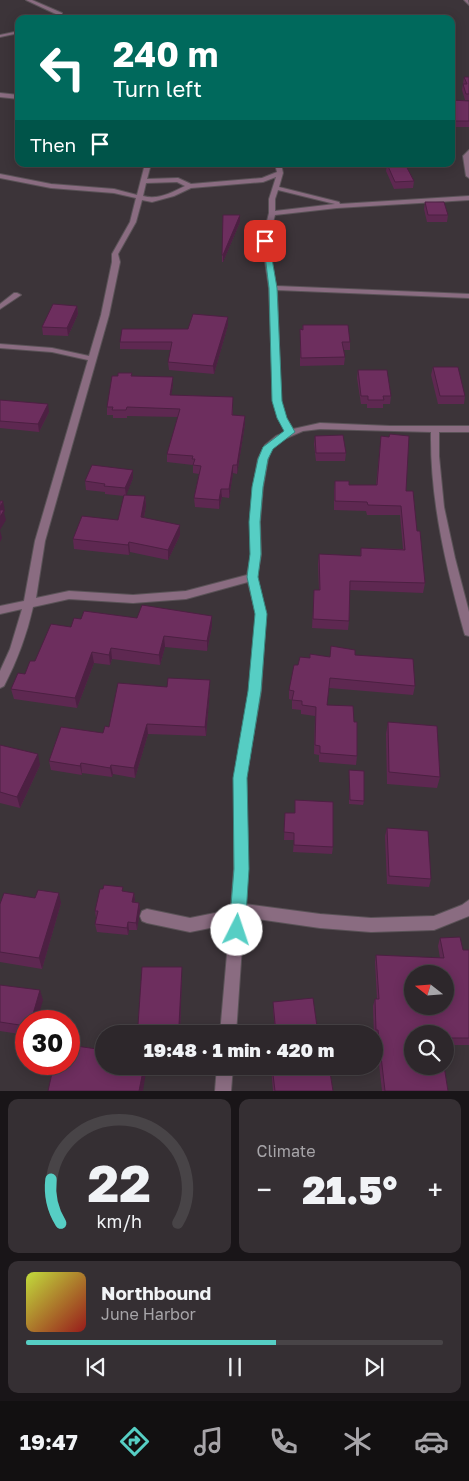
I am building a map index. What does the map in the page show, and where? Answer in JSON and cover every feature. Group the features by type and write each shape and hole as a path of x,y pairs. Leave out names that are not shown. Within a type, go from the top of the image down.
{"street":[{"path":"28,0 60,15"},
{"path":"466,0 469,4"},
{"path":"0,36 15,33"},
{"path":"0,95 15,96"},
{"path":"469,152 466,156 469,176"},
{"path":"0,684 23,632 37,568 40,541 105,315 116,262 115,254 133,222 147,167"},
{"path":"279,167 280,173 265,241 273,288 277,401 282,418 290,432"},
{"path":"0,176 35,184 107,190 152,200 172,195 190,186 263,180 280,173"},
{"path":"144,181 178,180 190,186"},
{"path":"276,188 345,206"},
{"path":"272,213 469,198"},
{"path":"273,288 469,296"},
{"path":"0,306 17,294"},
{"path":"0,346 52,350 93,359"},
{"path":"229,1025 241,869 240,778 255,691 261,614 252,577 256,554 254,522 263,459 268,447 290,432 320,426 436,430 469,429"},
{"path":"436,430 434,456 440,519 469,632"},
{"path":"0,610 69,595 133,598 186,595 252,577"},
{"path":"147,916 190,925 215,920 239,910 320,921 371,925 434,923 469,907"},
{"path":"223,1091 224,1075"}],"building":[{"path":"464,77 469,77 469,94 466,94 463,84 467,84"},
{"path":"455,100 469,101 469,121 455,121"},
{"path":"388,167 407,167 414,181 395,182"},
{"path":"425,202 444,202 448,215 428,215"},
{"path":"223,215 240,215 222,255"},
{"path":"53,304 77,306 67,328 42,327"},
{"path":"193,314 228,317 213,366 168,362 172,342 120,342 122,329 188,329"},
{"path":"303,325 348,325 350,342 342,342 345,357 301,358 300,329 303,330"},
{"path":"433,367 458,367 465,396 440,396"},
{"path":"358,370 387,370 391,396 383,396 384,400 368,400 368,396 361,396"},
{"path":"118,373 132,373 131,376 173,377 170,395 233,397 232,415 245,416 237,465 233,465 229,489 221,489 219,500 194,498 201,466 193,465 195,459 192,459 193,456 167,454 180,409 127,407 126,410 112,410 113,407 107,407 112,376 118,376"},
{"path":"0,400 48,404 38,424 0,421"},
{"path":"390,434 409,436 406,491 413,491 417,531 420,531 425,583 350,581 349,621 313,619 314,590 320,590 319,554 361,556 361,548 405,550 401,506 335,501 335,481 349,481 349,485 377,485 381,436 389,437"},
{"path":"343,435 346,453 316,453 315,436"},
{"path":"92,465 133,470 125,488 104,486 105,484 85,481"},
{"path":"124,495 145,496 141,517 180,525 168,550 129,542 128,545 73,539 82,516 118,520"},
{"path":"142,605 212,616 207,641 164,636 159,655 111,648 109,655 92,652 75,698 11,689 18,673 25,674 30,661 35,661 51,624 71,627 74,618 81,619 84,611 137,618"},
{"path":"331,646 355,650 355,655 413,659 415,686 330,678 327,705 353,706 354,722 357,722 357,756 320,753 320,746 315,745 316,707 302,705 302,701 292,700 294,691 289,690 294,665 298,665 300,657 310,658 310,654 330,657"},
{"path":"168,678 210,680 205,727 147,724 134,768 111,765 110,768 81,763 80,766 49,761 61,727 103,733 105,726 109,727 118,683 167,687"},
{"path":"388,722 437,726 440,777 389,772"},
{"path":"0,745 38,754 17,797 0,792"},
{"path":"349,770 364,771 364,801 350,800"},
{"path":"295,800 333,802 333,847 294,845 294,833 284,832 285,813 295,813"},
{"path":"387,828 428,831 431,879 389,876"},
{"path":"104,885 123,887 122,891 134,893 132,902 139,903 136,923 128,922 127,928 95,924 98,911 95,911 100,889 103,889"},
{"path":"38,890 59,893 39,958 0,952 0,904 4,893 35,898"},
{"path":"460,937 463,950 469,950 469,1038 454,1038 454,1025 404,1025 404,1075 445,1075 448,1091 385,1091 383,1025 376,1025 375,999 379,999 376,955 444,958 440,938"},
{"path":"142,967 182,967 179,1025 138,1025"},
{"path":"0,985 40,990 34,1010 15,1010 15,1024 0,1022"},
{"path":"313,998 317,1025 275,1025 273,1002"},
{"path":"80,1047 95,1049 95,1075 142,1075 139,1091 48,1091 52,1075 80,1075"},
{"path":"273,1075 330,1075 333,1091 275,1091"}],"route":[{"path":"237,930 241,869 240,778 255,691 261,614 252,577 256,554 254,522 263,459 268,447 290,432 282,418 277,401 273,288 265,241"}]}
